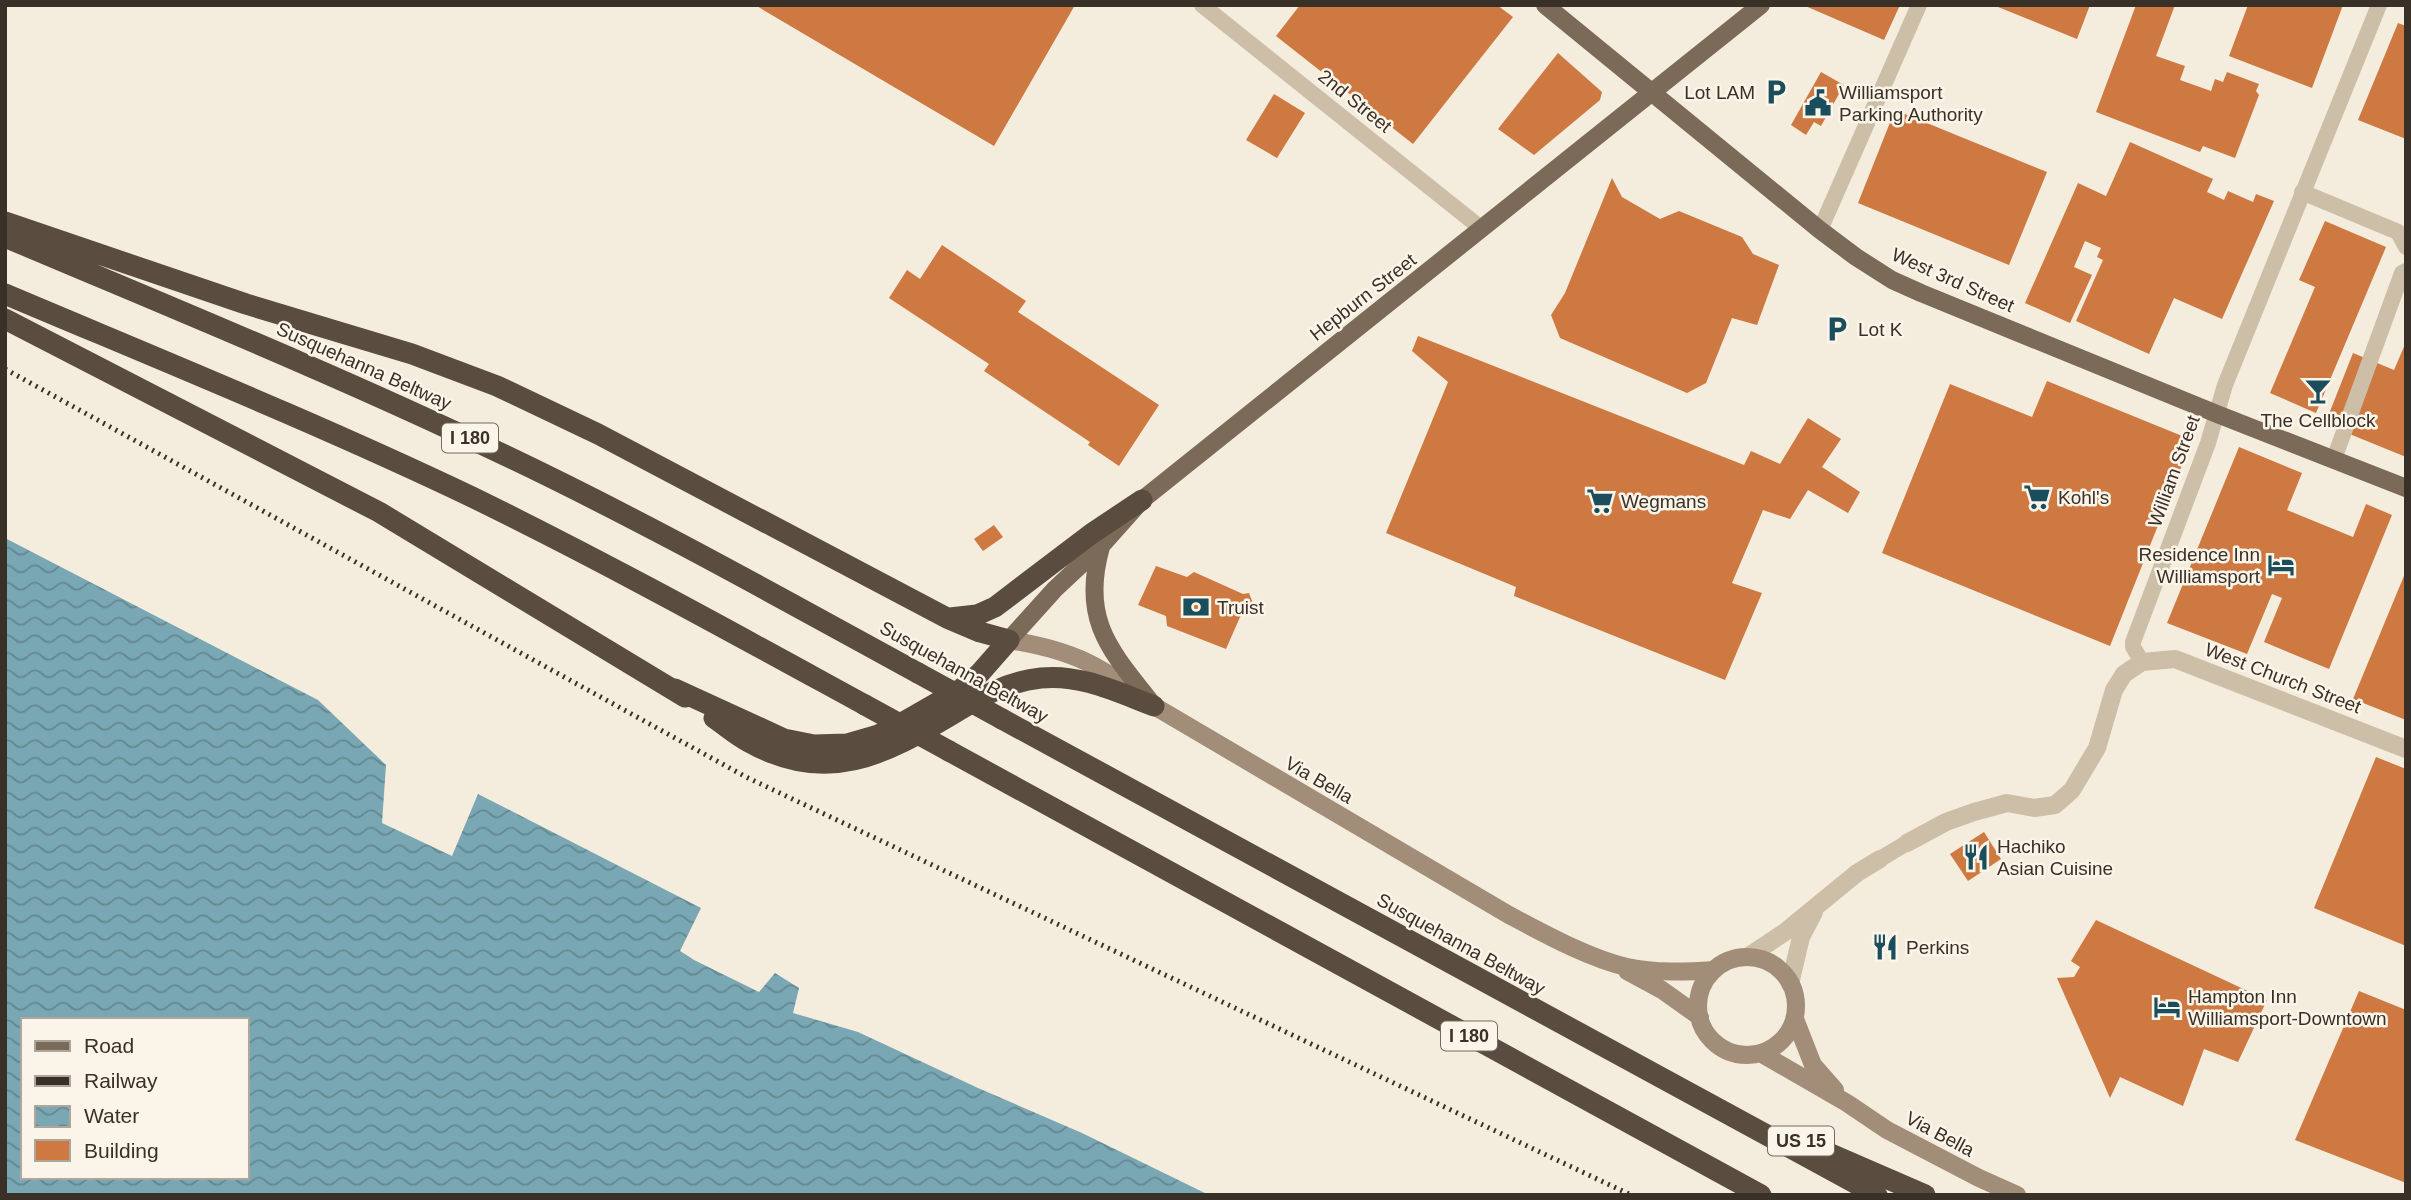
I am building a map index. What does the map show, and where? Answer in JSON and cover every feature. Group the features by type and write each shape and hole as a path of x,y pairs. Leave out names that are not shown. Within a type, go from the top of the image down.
{"highway":[{"path":"5,222 235,300 411,354 497,386 598,434 947,618 980,632 1009,640 980,673 961,689 878,736 846,744 814,745 784,739 675,690"},
{"name":"Susquehanna Beltway","path":"5,237 297,360 496,451 691,549 1877,1195"},
{"name":"I 180","path":"5,294 289,414 473,498 666,596 1761,1195"},
{"path":"5,319 379,512 675,690 755,745 796,760 850,762 885,752 982,697 1026,680 1051,677 1077,679 1154,706"},
{"path":"947,618 976,615 995,607 1091,534 1142,500"},
{"name":"US 15","path":"1677,1088 1925,1195"}],"main road":[{"name":"West 3rd Street","path":"1545,5 1820,230 1892,280 2217,414 2406,488"},
{"name":"Hepburn Street","path":"1009,640 1142,500 1762,5"},
{"path":"1101,546 1093,582 1093,598 1100,628 1115,656 1154,706"},
{"name":"Via Bella","path":"1009,640 1054,648 1084,659 1111,674 1154,706 1509,915 1544,934 1608,961 1662,990 1700,1017"},
{"path":"1749,956 1777,967 1790,984 1795,996 1795,1019 1785,1038 1775,1047 1762,1054 1749,1056 1720,1047 1709,1038 1698,1006 1700,992 1714,970 1735,957 1749,956"},
{"name":"Via Bella","path":"1608,961 1629,967 1671,972 1714,970"},
{"name":"Via Bella","path":"1795,1019 1813,1065 1847,1103"},
{"name":"Via Bella","path":"1762,1054 1847,1103 1887,1130 2017,1195"}],"street":[{"name":"2nd Street","path":"1202,5 1482,229"},
{"path":"1820,230 1919,5"},
{"name":"William Street","path":"2142,662 2133,642 2208,443 2225,385 2379,5"},
{"path":"2302,192 2398,232 2406,247"},
{"path":"2334,459 2402,273 2406,271"},
{"name":"West Church Street","path":"2142,662 2175,659 2406,749"},
{"path":"1749,956 1785,932 1857,873 1946,822 2007,803 2034,808 2055,805 2072,790 2097,748 2114,690 2124,674 2142,662"},
{"path":"1790,984 1801,937 1819,903"}],"water":[{"path":"5,538 318,700 386,765 382,823 452,856 478,794 701,908 680,951 694,960 759,992 775,973 799,988 793,1013 858,1032 1082,1133 1209,1195 5,1195"}],"building":[{"path":"755,5 1075,5 994,146"},
{"path":"1300,5 1497,5 1513,17 1413,144 1276,36"},
{"path":"1803,5 1900,5 1884,40"},
{"path":"1993,5 2090,5 2077,39"},
{"path":"2136,5 2175,5 2156,56 2185,66 2180,80 2211,91 2215,79 2223,82 2227,72 2259,84 2256,91 2259,95 2235,158 2203,146 2200,152 2096,112"},
{"path":"2248,5 2343,5 2312,88 2229,56"},
{"path":"2398,23 2406,26 2406,139 2358,120"},
{"path":"1558,53 1602,92 1600,100 1534,155 1498,129"},
{"name":"Williamsport Parking Authority","path":"1821,72 1844,85 1821,126 1814,122 1806,135 1791,125"},
{"path":"1274,94 1305,113 1277,158 1246,140"},
{"path":"1895,110 2047,172 2009,265 1858,203"},
{"path":"2130,142 2213,179 2207,192 2224,200 2228,191 2253,202 2256,194 2274,201 2222,319 2174,298 2149,354 2076,321 2103,260 2097,257 2101,248 2085,241 2074,267 2092,275 2070,323 2025,303 2078,183 2106,196"},
{"path":"1612,178 1622,197 1660,219 1679,211 1742,237 1753,254 1779,265 1757,325 1732,318 1706,383 1687,393 1560,338 1551,315 1565,293"},
{"path":"2325,221 2386,247 2316,413 2270,393 2315,287 2299,280"},
{"path":"942,245 1026,301 1018,312 1159,405 1119,466 1088,445 1090,442 984,371 989,364 889,298 907,270 920,279"},
{"name":"Wegmans","path":"1418,336 1744,465 1751,451 1780,464 1808,418 1841,439 1822,467 1860,492 1848,513 1808,490 1790,519 1763,510 1732,583 1762,593 1725,680 1514,596 1516,587 1386,533 1448,382 1412,351"},
{"path":"2406,342 2406,457 2325,424 2353,353 2394,370"},
{"name":"Kohl's","path":"2047,381 2192,440 2110,646 1882,553 1950,384 2032,417"},
{"name":"Residence Inn Williamsport","path":"2239,447 2302,473 2287,510 2353,537 2366,504 2392,515 2329,669 2264,642 2282,598 2272,594 2247,654 2167,623"},
{"path":"994,525 1003,537 983,551 974,539"},
{"name":"Truist","path":"1156,566 1187,577 1194,572 1243,594 1249,593 1254,606 1244,608 1226,649 1167,626 1166,616 1138,605"},
{"path":"2406,571 2406,720 2353,699"},
{"path":"2376,757 2406,769 2406,946 2314,908"},
{"name":"Hachiko Asian Cuisine","path":"1984,832 2001,859 1968,881 1950,854"},
{"name":"Hampton Inn Williamsport-Downtown","path":"2096,920 2267,1000 2238,1062 2204,1049 2183,1106 2120,1077 2110,1098 2057,978 2074,977 2080,967 2071,961"},
{"path":"2359,991 2406,1010 2406,1183 2295,1140"}],"railway":[{"path":"5,369 746,777 1631,1195"}],"place":[{"name":"Lot LAM","path":"1776,92"},
{"name":"Williamsport Parking Authority","path":"1818,103"},
{"name":"Lot K","path":"1837,329"},
{"name":"The Cellblock","path":"2318,391"},
{"name":"Kohl's","path":"2037,497"},
{"name":"Wegmans","path":"1600,501"},
{"name":"Residence Inn Williamsport","path":"2281,565"},
{"name":"Truist","path":"1196,607"},
{"name":"Hachiko Asian Cuisine","path":"1976,857"},
{"name":"Perkins","path":"1885,947"},
{"name":"Hampton Inn Williamsport-Downtown","path":"2167,1007"}]}
